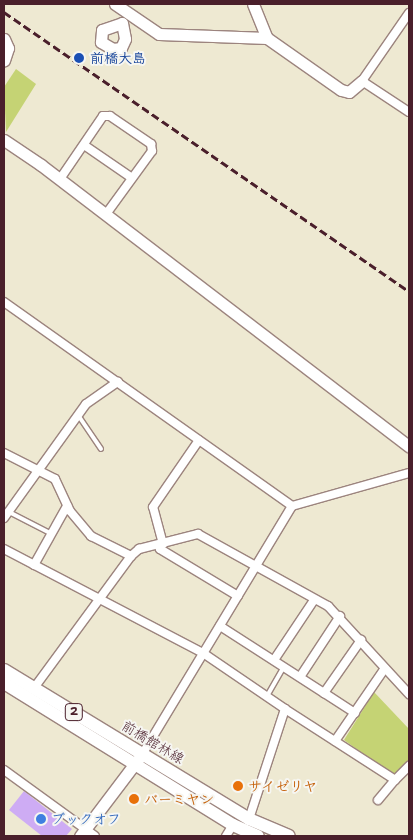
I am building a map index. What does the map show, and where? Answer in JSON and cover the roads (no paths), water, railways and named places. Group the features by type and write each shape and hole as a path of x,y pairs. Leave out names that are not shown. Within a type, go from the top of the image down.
{"main road":[{"name":"前橋館林線","path":"4,670 144,753 249,819 289,836"},
{"name":"前橋館林線","path":"4,683 233,825 258,836"}],"street":[{"path":"115,4 125,19 158,34 267,38 342,90 350,92 362,81 409,13"},
{"path":"253,4 267,38"},
{"path":"4,39 8,48 4,60"},
{"path":"362,81 409,112"},
{"path":"60,179 102,118 108,115 151,144 152,151 106,214"},
{"path":"4,140 60,179 409,446"},
{"path":"84,145 132,178"},
{"path":"4,302 292,506"},
{"path":"6,515 88,403 118,382"},
{"path":"198,440 153,507 161,544 160,549 238,596"},
{"path":"4,453 39,469 59,482 67,506 91,536 131,556"},
{"path":"4,770 87,834 144,753 292,506 409,473"},
{"path":"34,565 50,533 67,506"},
{"path":"34,688 131,556 139,549 198,534 256,565 265,574 340,616 409,694"},
{"path":"4,549 203,653 395,780"},
{"path":"274,660 314,600"},
{"path":"300,676 340,616"},
{"path":"220,626 355,713"},
{"path":"324,693 361,640"},
{"path":"335,741 385,668"},
{"path":"249,819 285,709"},
{"path":"378,800 409,766"},
{"path":"226,836 233,825"}],"lane":[{"path":"78,416 101,449"},
{"path":"6,515 50,533"},
{"path":"266,696 284,667"},
{"path":"4,689 22,702 47,710"}],"railway":[{"path":"4,12 409,291"}],"place":[{"name":"前橋大島","path":"79,58"},
{"name":"サイゼリヤ","path":"238,786"},
{"name":"バーミヤン","path":"134,799"},
{"name":"ブックオフ","path":"41,819"}]}
